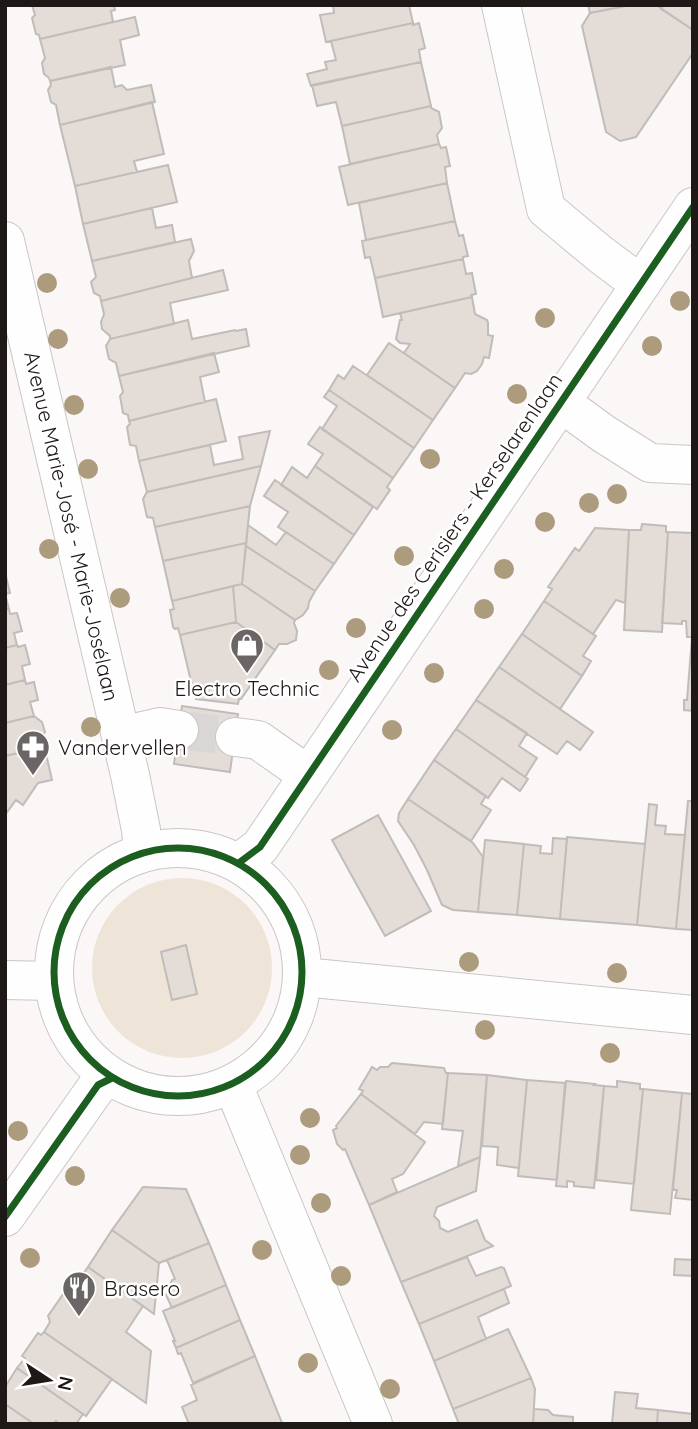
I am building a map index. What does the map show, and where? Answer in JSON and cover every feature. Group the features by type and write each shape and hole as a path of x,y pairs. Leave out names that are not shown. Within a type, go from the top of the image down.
{"street":[{"path":"501,5 546,209 640,284"},
{"name":"Avenue des Cerisiers - Kerselarenlaan","path":"240,862 260,846 693,207"},
{"name":"Avenue Marie-José - Marie-Josélaan","path":"5,241 121,736 141,830 143,853"},
{"path":"560,402 650,463 693,465"},
{"path":"121,736 160,727 179,730"},
{"path":"235,737 258,740 308,775"},
{"path":"180,848 211,852 240,862 279,899 294,928 300,948 303,977 301,993 294,1019 278,1047 251,1073 233,1085 202,1095 183,1097 145,1093 112,1078 84,1054 68,1031 60,1013 53,981 59,935 79,898 98,877 119,862 158,849 180,848"},
{"path":"303,977 693,1015"},
{"path":"5,980 53,981"},
{"path":"5,1217 97,1084 112,1078"},
{"path":"233,1085 373,1424"}],"shaded area":[{"path":"182,878 216,885 246,904 265,934 272,968 265,1002 246,1032 216,1051 182,1058 148,1051 118,1032 99,1002 92,968 99,934 118,904 148,885"}],"building":[{"path":"32,5 114,5 115,10 111,11 113,22 40,39 32,18 35,15"},
{"path":"333,5 409,5 413,23 326,42 320,15 334,13"},
{"path":"588,5 631,5 590,13"},
{"path":"631,5 656,5 693,30 693,53 636,137 620,141 606,132 582,26 590,13"},
{"path":"663,5 693,5 693,30 661,9"},
{"path":"135,17 139,35 120,40 125,65 50,81 44,74 42,63 45,58 40,39"},
{"path":"419,23 425,48 419,50 421,62 311,86 307,74 327,69 325,62 336,60 331,41"},
{"path":"421,62 431,106 342,126 336,102 317,106 312,85"},
{"path":"111,67 115,87 122,85 127,90 151,85 155,102 60,125 56,105 51,102 48,90 50,81"},
{"path":"152,102 164,154 134,161 137,172 75,186 60,125"},
{"path":"431,106 439,112 442,128 437,135 439,144 350,164 342,126"},
{"path":"439,144 441,148 446,147 450,166 445,167 447,183 348,205 339,167"},
{"path":"168,165 177,202 83,224 75,186"},
{"path":"447,183 455,221 366,240 359,203"},
{"path":"152,208 156,228 172,225 175,242 92,261 83,224"},
{"path":"455,221 459,236 463,235 468,256 375,278 370,257 365,258 362,241"},
{"path":"191,239 194,251 189,261 192,278 101,301 100,296 94,293 91,282 96,277 92,261"},
{"path":"463,259 466,274 472,273 476,294 471,295 472,297 383,317 375,278"},
{"path":"223,270 228,290 170,303 174,324 110,339 102,329 104,314 101,301"},
{"path":"472,297 475,314 487,320 488,335 493,336 489,358 484,357 477,371 465,373 455,388 404,353 410,344 400,343 396,339 402,320 400,313"},
{"path":"188,320 192,339 246,329 249,346 119,376 116,363 109,359 106,346 110,339"},
{"path":"389,343 455,388 433,420 367,375"},
{"path":"214,353 219,372 200,377 205,402 129,421 128,415 123,413 120,396 123,392 119,376"},
{"path":"353,366 433,420 414,448 329,390 338,375 344,379"},
{"path":"329,390 414,448 393,478 322,429 337,406 324,397"},
{"path":"216,399 226,441 139,461 136,446 130,445 127,427 129,421"},
{"path":"320,427 393,478 387,487 390,490 377,509 315,466 323,454 308,444"},
{"path":"270,431 261,466 147,492 139,461 210,445 214,465 243,459 239,437"},
{"path":"261,466 250,506 155,527 153,518 147,517 143,499 147,492"},
{"path":"315,466 373,507 354,535 281,485 292,467 307,478"},
{"path":"275,480 354,535 334,564 278,527 288,512 264,496"},
{"path":"250,506 246,543 163,561 155,527"},
{"path":"642,524 666,526 668,532 662,632 624,630 629,530 641,530"},
{"path":"248,525 276,545 286,532 334,564 315,591 246,546"},
{"path":"595,528 629,530 625,603 616,600 593,634 544,601 552,589 548,587 575,548 579,551"},
{"path":"668,532 693,533 693,711 684,710 692,637 687,637 686,621 682,621 682,624 662,623"},
{"path":"246,543 242,584 172,601 163,561"},
{"path":"246,546 315,591 303,615 295,620 242,584"},
{"path":"5,572 10,593 5,594"},
{"path":"242,584 295,620 296,640 279,644 275,650 236,622 233,586"},
{"path":"233,586 236,622 180,635 178,628 173,627 170,610 174,609 172,601"},
{"path":"544,601 596,636 583,656 591,661 582,676 522,634"},
{"path":"5,609 9,609 10,614 17,613 22,631 14,633 17,645 5,648"},
{"path":"236,622 275,650 238,704 196,699 180,635"},
{"path":"522,634 582,676 560,709 499,667"},
{"path":"25,645 30,664 22,666 25,680 5,685 5,648"},
{"path":"499,667 593,732 580,750 567,741 557,754 476,700"},
{"path":"25,680 26,684 34,682 38,700 30,702 34,716 5,723 5,685"},
{"path":"476,700 527,733 519,746 537,758 525,777 456,729"},
{"path":"182,706 238,714 230,772 174,764"},
{"path":"34,716 42,722 45,732 40,739 41,748 5,756 5,723"},
{"path":"456,729 528,779 520,791 502,778 488,798 434,760"},
{"path":"41,748 44,758 47,758 52,780 38,783 23,805 16,800 5,815 5,756"},
{"path":"434,760 486,796 481,804 491,810 471,841 408,799"},
{"path":"408,799 473,843 483,857 478,912 453,910 442,905 414,845 398,821 399,813"},
{"path":"688,801 693,801 693,930 676,929"},
{"path":"649,804 657,805 655,825 666,826 665,834 685,835 676,929 637,925"},
{"path":"378,815 431,911 385,936 332,840"},
{"path":"567,837 645,844 637,925 560,919"},
{"path":"553,838 567,839 560,919 517,915 524,844 541,846 540,853 552,854"},
{"path":"485,840 524,844 517,915 478,912"},
{"path":"186,945 197,994 172,1000 161,952"},
{"path":"392,1063 444,1068 448,1073 443,1124 424,1122 415,1134 361,1094 363,1091 359,1089 372,1067 377,1070"},
{"path":"448,1073 487,1075 480,1157 458,1166 463,1131 442,1129"},
{"path":"487,1075 527,1080 519,1168 497,1165 498,1147 482,1146"},
{"path":"527,1080 565,1083 557,1180 518,1176"},
{"path":"566,1081 604,1086 594,1188 574,1186 574,1182 567,1181 567,1187 556,1186"},
{"path":"617,1081 640,1084 640,1089 643,1089 634,1184 596,1180 604,1086 617,1087"},
{"path":"643,1089 682,1093 670,1214 631,1210"},
{"path":"682,1093 693,1094 693,1200 675,1198 677,1190 673,1189"},
{"path":"361,1094 425,1142 403,1174 392,1179 397,1192 369,1205 345,1149 337,1144 333,1130"},
{"path":"480,1157 476,1191 437,1207 434,1216 439,1221 440,1228 448,1232 477,1220 485,1240 493,1246 401,1282 369,1205"},
{"path":"143,1187 186,1189 209,1243 159,1263 112,1230"},
{"path":"112,1230 159,1263 154,1314 88,1267"},
{"path":"209,1243 226,1285 172,1308 166,1295 172,1280 175,1279 167,1260"},
{"path":"467,1257 476,1276 504,1268 511,1286 419,1324 401,1282"},
{"path":"675,1259 693,1260 693,1276 674,1275"},
{"path":"88,1267 143,1306 126,1332 151,1351 146,1403 44,1332 50,1322 48,1316 75,1277 81,1277"},
{"path":"226,1285 240,1320 176,1348 163,1311"},
{"path":"504,1289 509,1303 478,1317 486,1339 434,1361 419,1324"},
{"path":"240,1320 255,1356 193,1383 181,1353 178,1354 176,1348"},
{"path":"508,1329 531,1378 453,1409 434,1361"},
{"path":"44,1332 112,1379 86,1416 17,1368 38,1333 41,1335"},
{"path":"255,1356 282,1423 189,1424 182,1407 197,1400 191,1385"},
{"path":"17,1368 83,1414 76,1424 60,1424 56,1421 53,1424 34,1424 5,1404 5,1387"},
{"path":"531,1378 535,1389 533,1424 459,1424 453,1409"},
{"path":"615,1392 638,1394 636,1408 658,1410 657,1424 612,1424"},
{"path":"5,1404 34,1424 5,1424"},
{"path":"534,1409 573,1417 573,1424 533,1424"},
{"path":"658,1410 693,1414 693,1424 657,1424"}],"tunnel":[{"path":"179,730 235,737"}],"cycle path":[{"path":"240,862 260,847 693,207"},
{"path":"166,848 190,848 226,857 266,884 293,924 300,948 302,972 300,996 293,1020 266,1060 226,1087 190,1096 166,1096 130,1087 99,1068 82,1051 63,1020 59,1008 54,984 54,960 63,924 82,893 99,876 130,857 142,853 166,848"},
{"path":"5,1217 98,1085 112,1078"}],"place":[{"name":"Electro Technic","path":"247,675"},
{"name":"Vandervellen","path":"33,777"},
{"name":"Brasero","path":"79,1318"}]}
